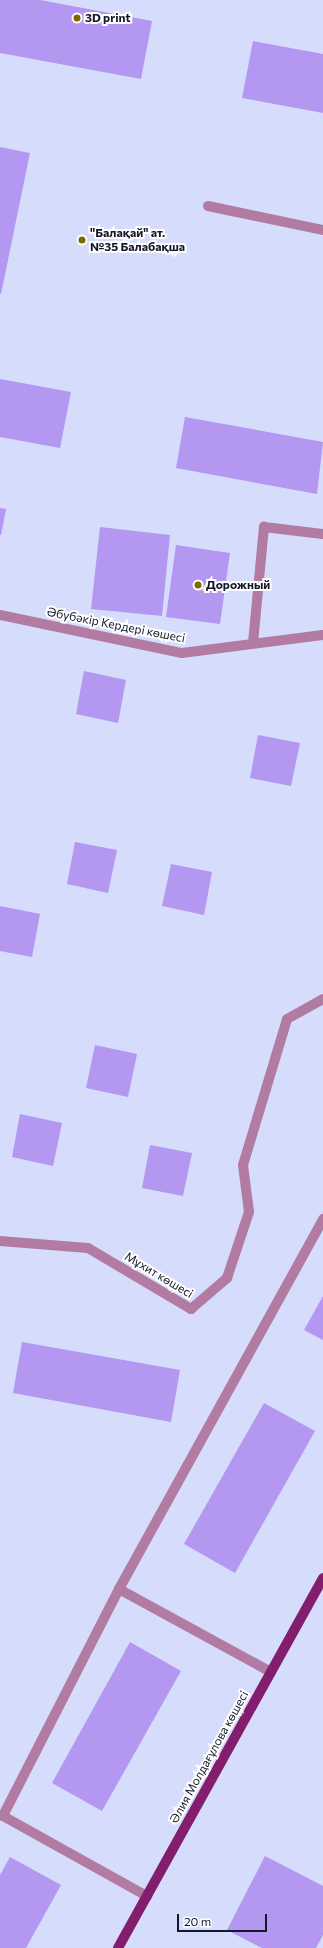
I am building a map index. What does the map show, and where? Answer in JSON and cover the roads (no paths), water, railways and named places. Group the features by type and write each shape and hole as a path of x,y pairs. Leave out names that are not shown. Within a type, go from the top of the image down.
{"main road":[{"name":"Әлия Молдағұлова көшесі","path":"118,1948 323,1578"}],"street":[{"path":"208,206 323,230"},
{"path":"253,643 264,527 323,534"},
{"name":"Әбубәкір Кердері көшесі","path":"0,615 182,653 323,635"},
{"name":"Мұхит көшесі","path":"0,1241 88,1248 191,1309 227,1278 248,1212 243,1165 287,1019 323,999"},
{"path":"147,1896 2,1817 119,1589 323,1219"},
{"path":"119,1589 271,1672"}],"place":[{"name":"3D print","path":"77,18"},
{"name":"\"Балақай\" ат. №35 Балабақша","path":"82,240"},
{"name":"Дорожный","path":"198,585"}]}
